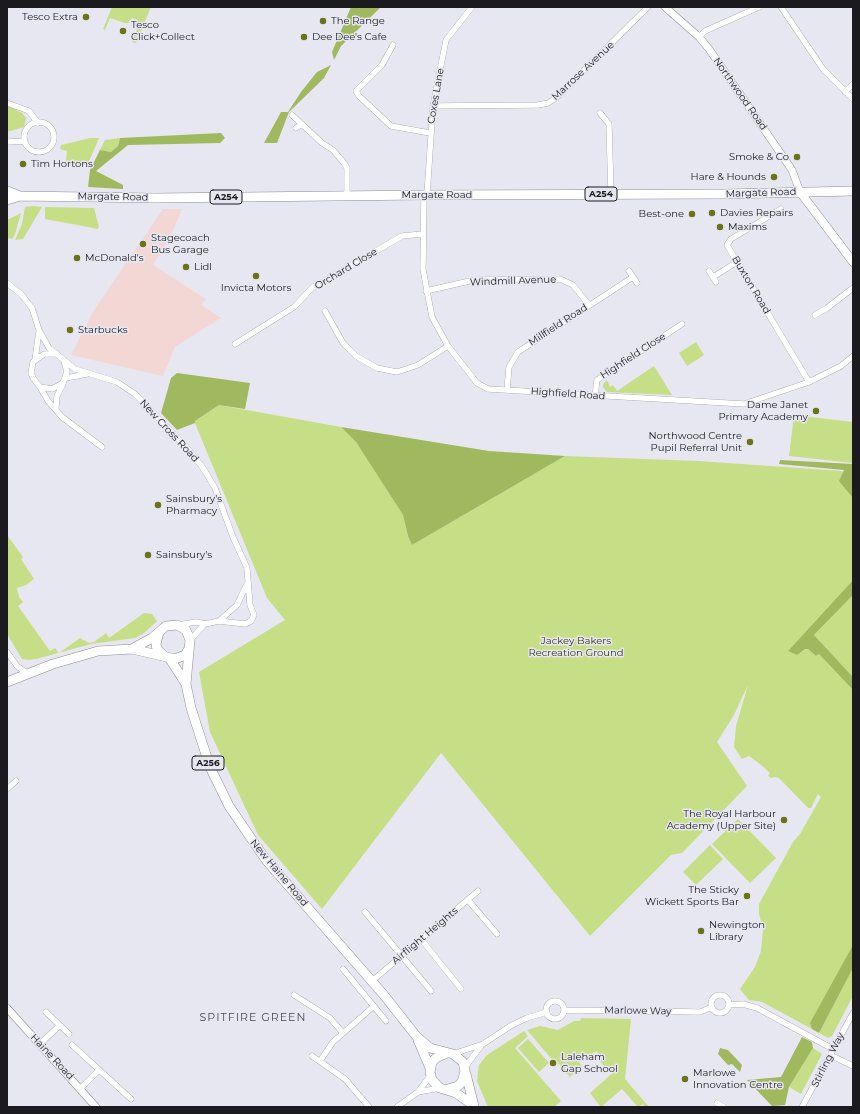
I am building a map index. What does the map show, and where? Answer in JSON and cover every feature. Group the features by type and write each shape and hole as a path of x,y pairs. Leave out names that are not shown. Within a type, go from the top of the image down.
{"main road":[{"name":"Margate Road","path":"7,191 20,196"},
{"name":"Margate Road","path":"7,200 20,196 154,198 725,194 853,191"},
{"path":"800,192 853,262"},
{"path":"132,648 152,638 161,629 172,624 186,630 190,640"},
{"name":"New Haine Road","path":"161,629 158,633 156,644 160,653 167,658 186,684"},
{"name":"New Haine Road","path":"190,640 186,684 196,729 210,767 229,806 242,828 280,877 372,981 417,1037 430,1048 459,1057 465,1069 474,1106"},
{"path":"7,682 29,675 53,664 98,651 132,648 167,658 180,657 188,650"},
{"name":"New Haine Road","path":"417,1037 432,1080 444,1088 462,1096 474,1106"},
{"path":"430,1072 436,1058 450,1054"},
{"path":"444,1088 458,1086 465,1077 465,1069"}],"street":[{"name":"Marrose Avenue","path":"433,106 538,105 548,103 556,98 648,7"},
{"name":"Northwood Road","path":"665,7 699,37 752,110 792,170 800,192"},
{"path":"699,37 705,31 759,7"},
{"path":"781,7 823,69 853,99"},
{"name":"Coxes Lane","path":"425,195 433,106 446,40 468,8"},
{"path":"393,45 382,65 356,91 359,96 391,126 430,133"},
{"path":"845,92 853,84"},
{"path":"7,102 29,111 38,123"},
{"path":"600,113 609,124 611,194"},
{"path":"292,115 322,143 333,150 344,163 347,168 347,196"},
{"path":"38,123 46,124 52,129 54,136 51,146 43,152 38,152 29,148 25,141 27,128 38,123"},
{"path":"296,128 302,124"},
{"path":"7,142 25,141"},
{"name":"Highfield Road","path":"425,195 422,234 423,270 432,317 448,346 482,386 488,389 744,404 809,382 841,366 853,356"},
{"name":"Buxton Road","path":"781,209 731,239 727,245 809,382"},
{"name":"Orchard Close","path":"236,344 294,307 312,288 402,236 422,234"},
{"path":"716,282 711,274 737,262"},
{"path":"630,271 637,283"},
{"name":"Millfield Road","path":"507,390 509,367 518,352 633,277"},
{"name":"Windmill Avenue","path":"426,291 474,280 560,279 578,290 589,305"},
{"name":"New Cross Road","path":"7,282 27,300 32,308 39,330 49,348 55,354 75,368 87,374 117,382 135,394 203,468 215,488 233,537 247,568 250,606 254,612 251,621 245,624 238,623"},
{"path":"815,314 827,308 853,288"},
{"path":"325,311 343,343 356,356 377,368 397,372 418,365 448,346"},
{"name":"Highfield Close","path":"595,396 597,380 682,324"},
{"name":"New Cross Road","path":"39,330 35,360 31,373 35,383 40,387 52,389 64,380 87,374"},
{"path":"35,360 44,354 55,354"},
{"path":"56,408 58,396 67,372 64,360"},
{"path":"40,387 48,401 56,408 62,417 102,447"},
{"path":"238,623 234,618 236,606 248,583"},
{"path":"219,621 236,606 244,603 250,606"},
{"path":"177,625 196,622 205,624 219,621 238,623"},
{"path":"190,640 205,624"},
{"path":"7,652 17,666 29,675"},
{"path":"7,789 16,781"},
{"name":"Airflight Heights","path":"372,981 478,891"},
{"path":"468,900 498,934"},
{"path":"365,912 431,991"},
{"path":"421,939 462,989"},
{"path":"343,969 386,1021"},
{"path":"294,995 330,1018 342,1033"},
{"name":"Marlowe Way","path":"718,995 727,997 729,1005 727,1010 722,1013 716,1012 712,1007 712,1001 718,995"},
{"name":"Marlowe Way","path":"554,1001 562,1004 564,1010 563,1015 558,1018 550,1017 547,1012 547,1006 554,1001"},
{"name":"Marlowe Way","path":"729,1005 743,1004 757,1008 853,1066"},
{"path":"320,1061 333,1042 374,1006"},
{"name":"Marlowe Way","path":"564,1010 700,1012 712,1007"},
{"name":"Haine Road","path":"7,1008 81,1088 96,1107"},
{"path":"46,1012 69,1034"},
{"name":"Marlowe Way","path":"450,1054 483,1044 512,1025 527,1018 547,1012"},
{"name":"Stirling Way","path":"802,1107 853,1013"},
{"path":"40,1044 59,1026"},
{"name":"Marlowe Way","path":"465,1069 483,1044"},
{"path":"72,1045 131,1099"},
{"path":"312,1056 345,1079 369,1107"},
{"path":"81,1088 99,1070"},
{"path":"397,1107 418,1092 430,1072"},
{"path":"418,1092 444,1088"},
{"path":"717,1103 724,1107"}],"shaded area":[{"path":"163,209 182,209 168,242 153,265 206,299 201,305 221,318 175,347 163,376 71,355 94,310"}],"green space":[{"path":"112,7 151,7 136,43 132,42 137,29 133,23 135,19 132,18 128,23 125,23 110,18 105,30 103,29"},
{"path":"351,7 381,7 341,46 334,60 332,52"},
{"path":"331,65 324,78 289,112 277,143 264,143 281,112 288,112 301,92 317,72"},
{"path":"7,105 22,113 26,118 24,127 7,132"},
{"path":"221,133 225,138 220,143 128,145 96,171 123,185 123,189 88,187 90,170 100,150 111,152 118,146 120,138"},
{"path":"90,138 99,138 87,166 70,165 70,162 66,161 67,151 60,149 61,145"},
{"path":"120,138 118,146 111,152 100,150 105,140"},
{"path":"25,207 42,207 23,239 15,240 22,224"},
{"path":"45,207 94,208 99,227 97,229 45,219"},
{"path":"21,213 15,234 12,239 7,238 7,220"},
{"path":"696,342 704,355 687,366 679,353"},
{"path":"654,366 672,395 607,392 603,387 603,384 607,380 610,387 613,385 617,391"},
{"path":"177,373 250,383 245,409 219,405 195,421 195,423 177,430 161,413 171,378"},
{"name":"Jackey Bakers Recreation Ground","path":"219,405 341,427 356,442 403,515 408,536 412,545 565,456 698,461 842,471 853,486 853,580 788,651 808,649 816,656 819,654 853,690 853,954 812,1029 762,1002 749,1000 740,989 755,967 761,951 763,929 759,914 759,904 793,842 800,834 821,797 818,794 811,808 808,808 779,778 771,778 768,776 770,773 749,756 742,759 734,747 736,726 748,685 734,715 717,742 747,786 682,853 671,855 590,936 441,753 322,909 258,835 210,732 199,672 285,620 267,598 195,423 195,421"},
{"path":"794,415 853,422 853,463 789,456"},
{"path":"341,427 489,451 565,456 412,545 408,536 403,515 356,442"},
{"path":"780,460 853,464 853,498 839,481 844,470 779,464"},
{"path":"7,535 23,557 21,559 34,579 26,585 17,588 19,597 23,602 18,606 50,651 55,648 59,653 36,659 22,659 7,634"},
{"path":"853,580 853,595 814,635 853,677 853,690 819,654 816,656 808,649 805,649 797,655 788,651"},
{"path":"853,595 853,677 814,635"},
{"path":"144,613 152,614 157,621 144,633 135,638 91,644 60,653 80,638 89,643 94,642 106,633 109,638"},
{"path":"738,819 776,858 750,883 712,844"},
{"path":"710,845 723,859 696,885 683,872"},
{"path":"853,945 853,968 819,1033 812,1029 810,1023"},
{"path":"853,968 853,996 832,1036 828,1038 819,1033"},
{"path":"581,1018 631,1019 625,1079 649,1107 645,1107 643,1104 638,1107 622,1089 601,1107 590,1093 616,1070 615,1068 609,1072 598,1059 601,1056 596,1051 590,1056 588,1054 579,1062 582,1066 570,1077 556,1061 563,1054 554,1062 527,1030 540,1026 558,1030 574,1021 580,1021"},
{"path":"524,1031 528,1036 515,1048 561,1101 554,1107 488,1107 477,1081 479,1065 487,1055"},
{"path":"802,1037 812,1042 813,1048 789,1087 785,1105 772,1106 747,1080 781,1077"},
{"path":"528,1039 549,1063 539,1072 518,1048"},
{"path":"720,1048 728,1050 742,1065 740,1072 732,1064 728,1065 718,1054"},
{"path":"813,1048 822,1054 801,1094 789,1087"}],"place":[{"name":"Tesco Extra","path":"86,17"},
{"name":"The Range","path":"323,21"},
{"name":"Tesco Click+Collect","path":"123,31"},
{"name":"Dee Dee's Cafe","path":"304,37"},
{"name":"Smoke & Co","path":"797,157"},
{"name":"Tim Hortons","path":"23,164"},
{"name":"Hare & Hounds","path":"774,177"},
{"name":"Davies Repairs","path":"712,213"},
{"name":"Best-one","path":"692,214"},
{"name":"Maxims","path":"720,227"},
{"name":"Stagecoach Bus Garage","path":"143,244"},
{"name":"McDonald's","path":"77,258"},
{"name":"Lidl","path":"186,267"},
{"name":"Invicta Motors","path":"256,276"},
{"name":"Starbucks","path":"70,330"},
{"name":"Dame Janet Primary Academy","path":"816,411"},
{"name":"Northwood Centre Pupil Referral Unit","path":"750,442"},
{"name":"Sainsbury's Pharmacy","path":"158,505"},
{"name":"Sainsbury's","path":"148,555"},
{"name":"The Royal Harbour Academy (Upper Site)","path":"784,820"},
{"name":"The Sticky Wickett Sports Bar","path":"747,896"},
{"name":"Newington Library","path":"701,931"},
{"name":"Laleham Gap School","path":"553,1063"},
{"name":"Marlowe Innovation Centre","path":"685,1079"}],"district":[{"name":"SPITFIRE GREEN","path":"253,1018"}]}
